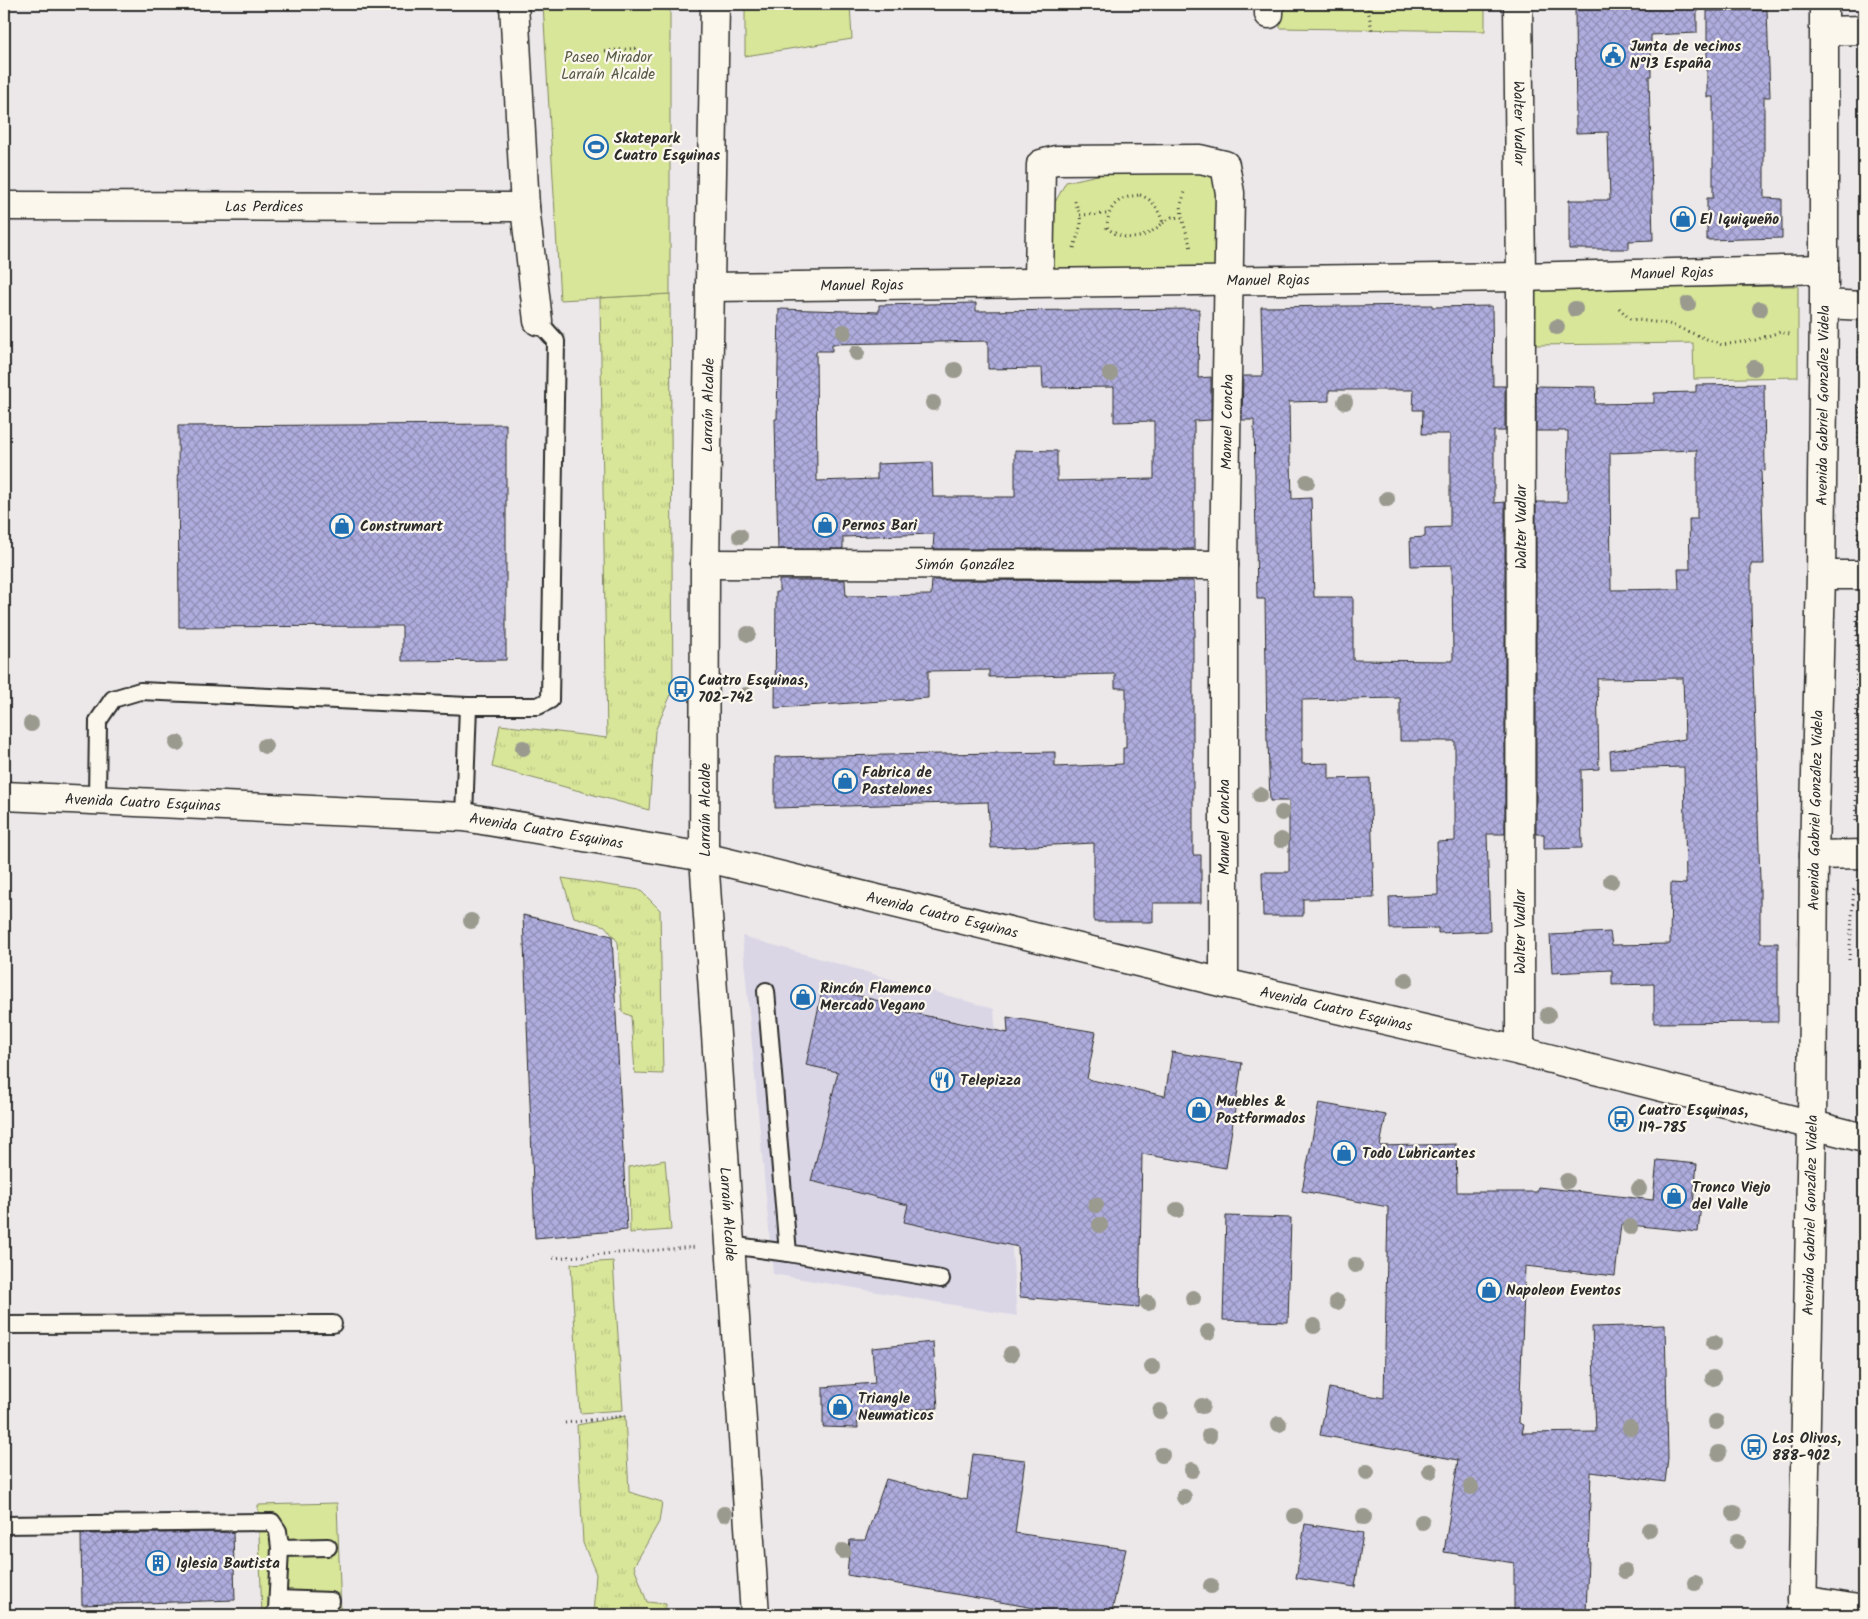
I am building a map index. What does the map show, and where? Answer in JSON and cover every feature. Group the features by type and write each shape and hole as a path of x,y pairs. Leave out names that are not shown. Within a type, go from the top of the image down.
{"street":[{"path":"514,4 525,207 538,321"},
{"name":"Larraín Alcalde","path":"715,4 705,564 704,857 755,1615"},
{"name":"Walter Vudlar","path":"1518,4 1521,277 1520,1051"},
{"name":"Avenida Gabriel González Videla","path":"1802,1608 1812,1126 1814,855 1822,575 1824,4"},
{"path":"1825,31 1864,30"},
{"name":"Manuel Concha","path":"1039,282 1041,164 1056,160 1200,159 1225,165 1230,193 1224,565 1224,983"},
{"name":"Las Perdices","path":"4,206 525,207"},
{"name":"Manuel Rojas","path":"710,287 1521,277 1824,269"},
{"path":"1824,304 1864,306"},
{"name":"Simón González","path":"705,564 1224,565"},
{"path":"1822,575 1864,575"},
{"name":"Avenida Cuatro Esquinas","path":"4,796 464,817 704,857 1224,983 1520,1051 1864,1138"},
{"path":"1814,855 1864,854"},
{"path":"1802,1608 1864,1610"}],"lane":[{"path":"97,800 98,721 113,699 140,690 468,706 538,706 550,700 556,341 538,321"},
{"path":"464,817 468,706"},
{"path":"766,991 788,1253"},
{"path":"730,1245 941,1278"},
{"path":"4,1325 333,1324"},
{"path":"4,1525 272,1522 278,1531 280,1548 277,1611 273,1615"},
{"path":"280,1548 328,1547"},
{"path":"278,1599 331,1601"}],"path":[{"path":"1367,4 1372,30"},
{"path":"605,51 639,48"},
{"path":"1140,195 1150,198 1158,209 1163,223 1138,238 1117,235 1107,228 1108,214 1118,200 1140,195"},
{"path":"1584,275 1630,319 1669,324 1722,344 1755,340 1780,332 1824,340"},
{"path":"554,1258 730,1245"},
{"path":"565,1423 624,1416"}],"shaded area":[{"path":"742,936 994,1009 1017,1316 773,1274"}],"green space":[{"name":"Paseo Mirador Larraín Alcalde","path":"543,4 670,4 670,294 560,300"},
{"path":"745,4 850,4 852,39 745,56"},
{"path":"1280,4 1485,4 1485,31 1280,28"},
{"path":"1116,171 1193,171 1211,173 1218,196 1220,268 1056,273 1053,265 1053,206 1066,182"},
{"path":"1798,286 1798,377 1694,379 1693,343 1535,345 1535,289"},
{"path":"670,294 673,690 655,731 649,810 492,767 500,725 607,738 600,298"},
{"path":"562,878 640,890 660,910 663,1074 635,1073 631,1016 622,1012 618,942 605,926 574,917"},
{"path":"665,1160 671,1230 630,1233 629,1167"},
{"path":"613,1261 623,1410 580,1413 571,1264"},
{"path":"625,1416 629,1492 662,1502 659,1522 634,1566 647,1602 666,1604 665,1615 593,1615 596,1574 583,1543 577,1425"},
{"path":"337,1503 341,1615 262,1615 258,1505"}],"building":[{"path":"1697,4 1697,33 1651,35 1651,76 1649,76 1653,240 1629,241 1629,249 1569,249 1569,200 1610,200 1608,132 1576,133 1575,5"},
{"path":"1767,10 1770,97 1764,97 1764,198 1782,199 1782,238 1707,240 1707,198 1713,198 1713,97 1707,97 1707,11"},
{"path":"976,303 976,311 1199,309 1198,378 1211,377 1211,420 1194,421 1194,549 933,549 934,534 843,537 843,549 778,549 775,419 777,419 779,309 879,312 879,305","holes":["988,341 988,369 1042,368 1043,388 1114,387 1114,422 1154,421 1154,479 1057,481 1057,451 1015,450 1015,497 933,497 932,462 877,464 877,479 817,481 816,351 832,351 832,344"]},
{"path":"1492,306 1493,386 1505,386 1505,431 1494,431 1494,503 1505,502 1505,834 1487,834 1490,931 1438,933 1438,928 1390,929 1389,897 1438,895 1437,842 1455,841 1455,741 1400,741 1400,698 1302,700 1302,764 1329,763 1329,779 1370,778 1374,898 1303,899 1303,916 1263,916 1262,872 1289,872 1289,801 1270,801 1267,741 1265,599 1257,599 1254,420 1242,420 1243,376 1263,376 1261,307","holes":["1329,390 1414,390 1413,410 1423,410 1422,434 1450,434 1450,527 1425,528 1425,537 1410,538 1411,566 1452,565 1453,661 1353,660 1353,597 1314,597 1311,498 1292,499 1289,402 1329,401"]},
{"path":"1764,384 1765,471 1761,470 1764,564 1751,564 1751,610 1760,880 1760,943 1778,943 1778,1022 1654,1023 1654,984 1612,985 1612,970 1552,973 1550,935 1610,932 1612,945 1670,944 1671,883 1686,884 1684,767 1611,769 1610,751 1685,739 1683,678 1597,679 1599,769 1581,770 1582,848 1544,849 1544,834 1536,834 1536,502 1567,502 1568,431 1536,431 1536,386 1596,387 1595,404 1654,403 1654,393 1696,392 1696,385","holes":["1697,450 1697,519 1689,519 1690,569 1678,569 1679,589 1611,590 1610,453"]},
{"name":"Construmart","path":"506,424 506,660 402,661 402,626 179,627 178,426"},
{"path":"779,580 845,580 846,596 931,595 932,580 1194,581 1193,855 1201,855 1201,903 1153,903 1153,922 1094,922 1094,843 991,848 988,802 775,808 775,757 1055,752 1055,767 1123,764 1123,748 1126,748 1126,688 1115,688 1115,674 989,677 989,670 928,671 928,698 775,708 776,592 779,592"},
{"path":"523,915 612,936 627,1230 535,1238"},
{"path":"823,987 895,1005 894,1009 1008,1033 1007,1017 1096,1032 1087,1079 1165,1096 1172,1052 1242,1063 1226,1168 1142,1154 1139,1307 1020,1297 1018,1247 904,1222 908,1205 811,1181 838,1072 806,1065"},
{"path":"1319,1103 1386,1115 1380,1146 1456,1144 1457,1192 1537,1192 1538,1187 1653,1200 1657,1160 1697,1164 1693,1204 1701,1205 1698,1232 1621,1224 1615,1276 1525,1266 1519,1423 1524,1425 1522,1433 1596,1432 1592,1327 1665,1325 1668,1458 1665,1482 1591,1472 1586,1615 1514,1615 1514,1563 1444,1552 1458,1460 1320,1435 1329,1388 1384,1398 1388,1207 1302,1191"},
{"path":"1226,1216 1291,1218 1288,1322 1223,1320"},
{"path":"933,1342 938,1408 857,1414 858,1428 823,1427 823,1387 875,1383 872,1348"},
{"path":"973,1454 1025,1460 1015,1533 1126,1549 1111,1615 1074,1615 847,1575 850,1540 865,1540 886,1479 967,1500"},
{"path":"1305,1524 1363,1533 1355,1587 1296,1578"},
{"name":"Iglesia Bautista","path":"233,1532 235,1600 82,1605 81,1534"}],"place":[{"name":"Junta de vecinos N°13 España","path":"1613,55"},
{"name":"Skatepark Cuatro Esquinas","path":"596,147"},
{"name":"El Iquiqueño","path":"1683,219"},
{"name":"Pernos Bari","path":"825,525"},
{"name":"Construmart","path":"342,526"},
{"name":"Cuatro Esquinas, 702-742","path":"681,689"},
{"name":"Fabrica de Pastelones","path":"845,781"},
{"name":"Rincón Flamenco Mercado Vegano","path":"803,997"},
{"name":"Telepizza","path":"942,1080"},
{"name":"Muebles & Postformados","path":"1199,1110"},
{"name":"Cuatro Esquinas, 119-785","path":"1621,1119"},
{"name":"Todo Lubricantes","path":"1344,1153"},
{"name":"Tronco Viejo del Valle","path":"1674,1196"},
{"name":"Napoleon Eventos","path":"1489,1290"},
{"name":"Triangle Neumaticos","path":"840,1407"},
{"name":"Los Olivos, 888-902","path":"1754,1447"},
{"name":"Iglesia Bautista","path":"158,1563"}]}
